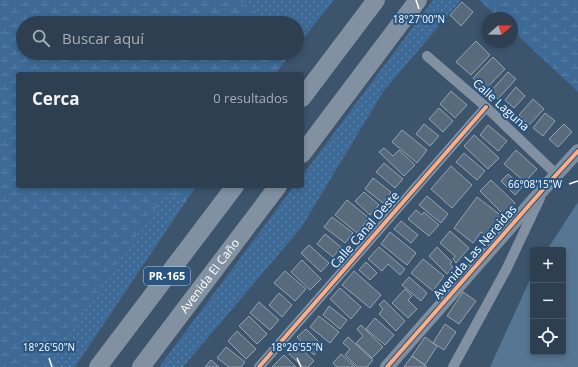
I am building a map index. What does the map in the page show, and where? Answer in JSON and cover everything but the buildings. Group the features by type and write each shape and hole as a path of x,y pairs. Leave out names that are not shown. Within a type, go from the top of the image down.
{"highway":[{"path":"304,95 376,0"},
{"path":"304,151 418,0"},
{"name":"PR-165","path":"98,367 233,188"},
{"name":"Avenida El Caño","path":"142,367 276,188"}],"street":[{"name":"Calle Laguna","path":"427,56 486,107 556,174"},
{"name":"Calle Canal Oeste","path":"259,367 486,107"},
{"name":"Avenida Las Nereidas","path":"388,367 556,174 578,151"},
{"path":"453,367 506,270 546,186"}],"green space":[{"path":"0,0 334,0 304,37 304,16 16,16 16,60 286,60 277,72 16,72 16,188 195,188 75,367 0,367"},
{"path":"0,0 235,0 263,16 16,16 16,60 286,60 277,72 16,72 16,188 195,188 184,204 167,191 46,367 0,367"},
{"path":"433,0 461,0 383,92 301,228 183,367 159,367 293,188 304,188 304,173"},
{"path":"479,0 578,0 578,92 518,36 518,12 492,12"}],"shaded area":[{"path":"578,202 578,367 490,367 530,280 530,355 566,355 566,247 549,247"}],"cycle path":[{"path":"259,367 486,107"},
{"path":"387,367 578,151"}]}
